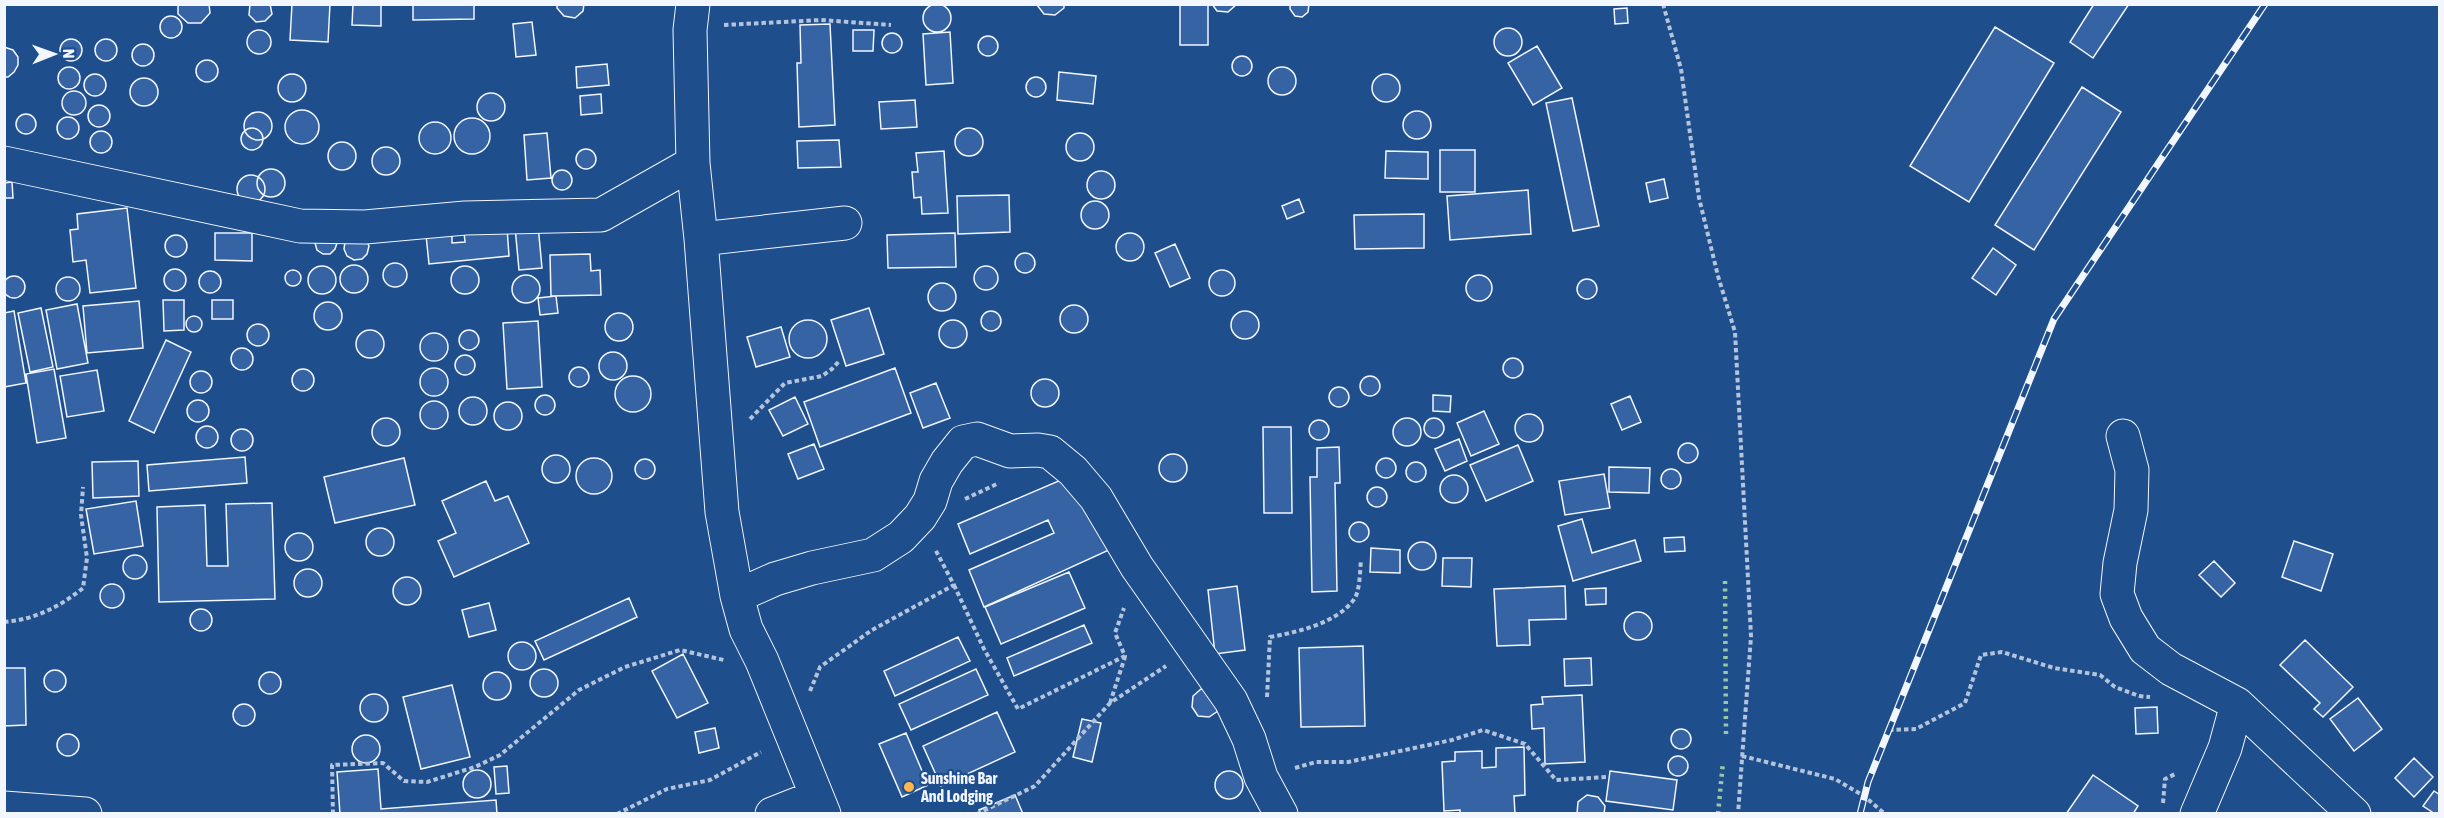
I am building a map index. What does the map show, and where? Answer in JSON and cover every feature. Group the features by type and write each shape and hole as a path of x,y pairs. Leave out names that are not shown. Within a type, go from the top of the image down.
{"street":[{"path":"687,13 693,163 722,512 737,596 746,630 762,662 820,805 772,813"},
{"path":"4,163 300,226 366,227 465,218 601,215 693,163"},
{"path":"701,239 845,223"},
{"path":"2123,436 2132,470 2131,510 2120,563 2118,594 2126,618 2145,649 2171,669 2237,704 2354,813"},
{"path":"737,596 775,579 812,568 873,555 901,537 920,517 930,501 936,481 963,442 977,439 989,441 1010,451 1050,452 1060,458 1096,498 1137,567 1231,701 1241,720 1261,777 1281,813"},
{"path":"2197,813 2225,748 2237,704"},
{"path":"4,808 85,813"}],"path":[{"path":"1663,4 1681,69 1699,198 1718,276 1735,332 1751,636 1738,813"},
{"path":"687,13 746,22 821,20 891,26"},
{"path":"747,430 750,420 785,383 822,376 840,360"},
{"path":"958,503 1008,480"},
{"path":"4,622 16,621 62,605 83,588 87,558 81,515 83,487"},
{"path":"934,547 984,649 1018,709 1125,656"},
{"path":"1267,699 1270,637 1300,632 1332,619 1356,597 1361,560"},
{"path":"1110,704 1125,656 1115,633 1137,567"},
{"path":"617,813 667,789 710,780 792,735 820,667 872,630 954,585"},
{"path":"977,813 1035,786 1110,704 1195,649"},
{"path":"333,813 332,765 383,763 404,782 427,782 474,767 500,755 579,690 625,667 680,650 728,660 762,662"},
{"path":"1888,729 1916,729 1965,703 1981,655 2002,652 2054,668 2100,675 2115,687 2139,696 2161,698"},
{"path":"1261,777 1316,762 1348,762 1452,740 1483,730 1525,744 1556,780 1607,777"},
{"path":"1742,756 1835,779 1864,796 1885,813"}],"building":[{"path":"178,4 209,4 210,13 201,23 188,23 178,14"},
{"path":"250,4 270,4 272,14 265,21 256,22 249,15"},
{"path":"292,4 330,4 328,42 290,40"},
{"path":"353,4 381,4 381,26 352,25"},
{"path":"413,4 474,4 474,19 413,20"},
{"path":"557,4 584,4 583,11 575,18 564,16 557,8"},
{"path":"937,4 947,8 951,18 947,28 937,32 927,28 923,18 927,8"},
{"path":"1064,4 1064,8 1055,15 1044,14 1037,5"},
{"path":"1180,4 1208,4 1208,45 1180,45"},
{"path":"1212,4 1237,4 1228,12 1217,11"},
{"path":"1290,4 1309,4 1308,12 1302,17 1295,16 1290,9"},
{"path":"2094,4 2129,4 2093,58 2070,42"},
{"path":"1627,8 1628,23 1615,24 1614,9"},
{"path":"167,16 175,16 182,23 182,31 175,38 167,38 160,31 160,23"},
{"path":"532,22 536,55 516,57 513,24"},
{"path":"830,24 835,125 799,127 797,63 801,63 800,25"},
{"path":"1995,27 2054,63 1969,202 1910,166"},
{"path":"1508,28 1518,32 1522,42 1518,52 1508,56 1498,52 1494,42 1498,32"},
{"path":"259,30 268,33 271,42 268,51 259,54 250,51 247,42 250,33"},
{"path":"853,30 874,30 873,51 853,51"},
{"path":"950,32 953,83 926,85 923,34"},
{"path":"892,33 899,36 902,43 899,50 892,53 885,50 882,43 885,36"},
{"path":"988,36 995,39 998,46 995,53 988,56 981,53 978,46 981,39"},
{"path":"67,39 75,39 82,46 82,54 75,61 67,61 60,54 60,46"},
{"path":"102,39 110,39 117,46 117,54 110,61 102,61 95,54 95,46"},
{"path":"139,44 147,44 154,51 154,59 147,66 139,66 132,59 132,51"},
{"path":"1537,46 1562,88 1533,105 1508,63"},
{"path":"4,47 13,50 18,57 18,65 8,77 4,77"},
{"path":"1242,56 1249,59 1252,66 1249,73 1242,76 1235,73 1232,66 1235,59"},
{"path":"207,60 215,63 218,71 215,79 207,82 199,79 196,71 199,63"},
{"path":"607,64 609,85 577,88 576,67"},
{"path":"69,67 77,70 80,78 77,86 69,89 61,86 58,78 61,70"},
{"path":"1282,67 1292,71 1296,81 1292,91 1282,95 1272,91 1268,81 1272,71"},
{"path":"1059,72 1096,76 1093,104 1057,100"},
{"path":"91,74 99,74 106,81 106,89 99,96 91,96 84,89 84,81"},
{"path":"292,74 302,78 306,88 302,98 292,102 282,98 278,88 282,78"},
{"path":"1386,74 1396,78 1400,88 1396,98 1386,102 1376,98 1372,88 1376,78"},
{"path":"1036,77 1043,80 1046,87 1043,94 1036,97 1029,94 1026,87 1029,80"},
{"path":"144,78 154,82 158,92 154,102 144,106 134,102 130,92 134,82"},
{"path":"2082,87 2121,112 2034,250 1995,225"},
{"path":"74,91 82,95 86,103 82,111 74,115 66,111 62,103 66,95"},
{"path":"491,93 501,97 505,107 501,117 491,121 481,117 477,107 481,97"},
{"path":"601,94 602,113 581,115 580,96"},
{"path":"1572,98 1599,226 1573,231 1546,103"},
{"path":"915,100 917,127 881,129 879,102"},
{"path":"95,105 103,105 110,112 110,120 103,127 95,127 88,120 88,112"},
{"path":"302,110 314,115 319,127 314,139 302,144 290,139 285,127 290,115"},
{"path":"1417,111 1427,115 1431,125 1427,135 1417,139 1407,135 1403,125 1407,115"},
{"path":"258,112 268,116 272,126 268,136 258,140 248,136 244,126 248,116"},
{"path":"22,114 30,114 36,120 36,128 30,134 22,134 16,128 16,120"},
{"path":"64,117 72,117 79,124 79,132 72,139 64,139 57,132 57,124"},
{"path":"472,118 485,123 490,136 485,149 472,154 459,149 454,136 459,123"},
{"path":"435,122 446,127 451,138 446,149 435,154 424,149 419,138 424,127"},
{"path":"248,128 256,128 263,135 263,143 256,150 248,150 241,143 241,135"},
{"path":"969,128 979,132 983,142 979,152 969,156 959,152 955,142 959,132"},
{"path":"97,131 105,131 112,138 112,146 105,153 97,153 90,146 90,138"},
{"path":"547,133 551,178 527,180 524,135"},
{"path":"1080,133 1090,137 1094,147 1090,157 1080,161 1070,157 1066,147 1070,137"},
{"path":"839,140 841,167 798,168 797,141"},
{"path":"342,142 352,146 356,156 352,166 342,170 332,166 328,156 332,146"},
{"path":"386,147 396,151 400,161 396,171 386,175 376,171 372,161 376,151"},
{"path":"586,149 593,152 596,159 593,166 586,169 579,166 576,159 579,152"},
{"path":"1440,150 1475,150 1475,192 1440,192"},
{"path":"944,151 948,213 922,214 921,197 914,198 912,172 918,172 916,153"},
{"path":"1386,151 1428,152 1428,179 1385,178"},
{"path":"271,169 281,173 285,183 281,193 271,197 261,193 257,183 261,173"},
{"path":"562,170 569,173 572,180 569,187 562,190 555,187 552,180 555,173"},
{"path":"1101,171 1111,175 1115,185 1111,195 1101,199 1091,195 1087,185 1091,175"},
{"path":"251,175 261,179 265,189 261,199 251,203 241,199 237,189 241,179"},
{"path":"1664,179 1668,198 1650,202 1646,183"},
{"path":"12,182 13,198 4,198 4,183"},
{"path":"1528,190 1531,234 1450,240 1447,196"},
{"path":"1009,195 1010,232 958,234 957,196"},
{"path":"1299,199 1304,212 1287,219 1282,206"},
{"path":"1095,201 1105,205 1109,215 1105,225 1095,229 1085,225 1081,215 1085,205"},
{"path":"127,208 136,288 90,293 86,260 73,262 70,230 78,229 77,214"},
{"path":"1424,214 1424,248 1355,249 1354,215"},
{"path":"538,225 542,268 519,270 515,227"},
{"path":"507,228 509,256 429,264 426,235 452,233 452,243 465,242 464,232"},
{"path":"215,233 252,233 252,261 215,260"},
{"path":"955,233 956,267 888,268 887,235"},
{"path":"1130,233 1140,237 1144,247 1140,257 1130,261 1120,257 1116,247 1120,237"},
{"path":"172,235 180,235 187,242 187,250 180,257 172,257 165,250 165,242"},
{"path":"317,237 337,243 335,249 330,254 323,254 317,250 315,243"},
{"path":"366,239 369,246 367,254 362,259 354,260 347,256 344,249 345,242"},
{"path":"1175,244 1190,278 1170,287 1155,253"},
{"path":"1993,248 2016,265 1996,295 1972,278"},
{"path":"1025,253 1032,256 1035,263 1032,270 1025,273 1018,270 1015,263 1018,256"},
{"path":"590,254 591,271 600,270 601,295 551,296 550,255"},
{"path":"395,263 400,264 406,270 406,280 400,286 395,287 390,286 384,280 383,275 384,270 390,264"},
{"path":"354,265 364,269 368,279 364,289 354,293 344,289 340,279 344,269"},
{"path":"322,266 332,270 336,280 332,290 322,294 312,290 308,280 312,270"},
{"path":"465,266 475,270 479,280 475,290 465,294 455,290 451,280 455,270"},
{"path":"986,266 995,269 998,278 995,287 986,290 977,287 974,278 977,269"},
{"path":"171,269 179,269 186,276 186,284 179,291 171,291 164,284 164,276"},
{"path":"290,270 296,270 301,278 299,284 290,286 285,281 285,275"},
{"path":"1222,270 1231,274 1235,283 1231,292 1222,296 1213,292 1209,283 1213,274"},
{"path":"206,271 214,271 221,278 221,286 214,293 206,293 199,286 199,278"},
{"path":"526,275 536,279 540,289 536,299 526,303 516,299 512,289 516,279"},
{"path":"1479,275 1488,279 1492,288 1488,297 1479,301 1470,297 1466,288 1470,279"},
{"path":"14,276 22,279 25,287 22,295 14,298 6,295 3,287 6,279"},
{"path":"68,277 76,281 80,289 76,297 68,301 60,297 56,289 60,281"},
{"path":"1587,279 1594,282 1597,289 1594,296 1587,299 1580,296 1577,289 1580,282"},
{"path":"942,283 952,287 956,297 952,307 942,311 932,307 928,297 932,287"},
{"path":"556,296 558,313 540,315 538,298"},
{"path":"163,300 184,300 184,330 164,331"},
{"path":"212,300 233,300 233,319 212,319"},
{"path":"139,301 143,348 87,353 83,306"},
{"path":"328,302 338,306 342,316 338,326 328,330 318,326 314,316 318,306"},
{"path":"77,304 88,363 57,369 46,310"},
{"path":"1074,305 1084,309 1088,319 1084,329 1074,333 1064,329 1060,319 1064,309"},
{"path":"41,308 53,367 30,372 18,313"},
{"path":"869,308 884,354 846,366 831,320"},
{"path":"14,311 26,383 4,387 4,313"},
{"path":"991,311 998,314 1001,321 998,328 991,331 984,328 981,321 984,314"},
{"path":"1245,311 1255,315 1259,325 1255,335 1245,339 1235,335 1231,325 1235,315"},
{"path":"619,313 629,317 633,327 629,337 619,341 609,337 605,327 609,317"},
{"path":"194,316 200,318 202,324 200,330 194,332 188,330 186,324 188,318"},
{"path":"808,320 822,325 827,339 822,353 808,358 794,353 789,339 794,325"},
{"path":"953,320 963,324 967,334 963,344 953,348 943,344 939,334 943,324"},
{"path":"538,321 542,387 507,389 503,323"},
{"path":"254,324 262,324 269,331 269,339 262,346 254,346 247,339 247,331"},
{"path":"781,327 790,357 756,367 747,337"},
{"path":"370,330 380,334 384,344 380,354 370,358 360,354 356,344 360,334"},
{"path":"469,330 476,333 479,340 476,347 469,350 462,347 459,340 462,333"},
{"path":"434,333 444,337 448,347 444,357 434,361 424,357 420,347 424,337"},
{"path":"166,340 191,352 154,433 129,421"},
{"path":"238,348 246,348 253,355 253,363 246,370 238,370 231,363 231,355"},
{"path":"613,352 623,356 627,366 623,376 613,380 603,376 599,366 603,356"},
{"path":"465,355 472,358 475,365 472,372 465,375 458,372 455,365 458,358"},
{"path":"1509,358 1517,358 1523,364 1523,372 1517,378 1509,378 1503,372 1503,364"},
{"path":"579,367 586,370 589,377 586,384 579,387 572,384 569,377 572,370"},
{"path":"434,368 444,372 448,382 444,392 434,396 424,392 420,382 424,372"},
{"path":"895,368 911,413 820,447 804,402"},
{"path":"54,369 66,438 37,443 26,374"},
{"path":"299,369 307,369 314,376 314,384 307,391 299,391 292,384 292,376"},
{"path":"97,370 104,411 67,417 60,376"},
{"path":"197,371 205,371 212,378 212,386 205,393 197,393 190,386 190,378"},
{"path":"633,376 646,381 651,394 646,407 633,412 620,407 615,394 620,381"},
{"path":"1370,376 1377,379 1380,386 1377,393 1370,396 1363,393 1360,386 1363,379"},
{"path":"1045,379 1055,383 1059,393 1055,403 1045,407 1035,403 1031,393 1035,383"},
{"path":"936,383 950,418 923,428 910,393"},
{"path":"1339,387 1346,390 1349,397 1346,404 1339,407 1332,404 1329,397 1332,390"},
{"path":"545,395 552,398 555,405 552,412 545,415 538,412 535,405 538,398"},
{"path":"1433,395 1451,396 1450,412 1433,411"},
{"path":"1630,396 1641,422 1622,430 1611,404"},
{"path":"473,397 483,401 487,411 483,421 473,425 463,421 459,411 463,401"},
{"path":"795,397 808,424 783,436 769,410"},
{"path":"198,400 206,403 209,411 206,419 198,422 190,419 187,411 190,403"},
{"path":"434,401 444,405 448,415 444,425 434,429 424,425 420,415 424,405"},
{"path":"508,402 518,406 522,416 518,426 508,430 498,426 494,416 498,406"},
{"path":"1484,411 1499,444 1471,456 1457,423"},
{"path":"1529,414 1539,418 1543,428 1539,438 1529,442 1519,438 1515,428 1519,418"},
{"path":"386,418 396,422 400,432 396,442 386,446 376,442 372,432 376,422"},
{"path":"1407,418 1417,422 1421,432 1417,442 1407,446 1397,442 1393,432 1397,422"},
{"path":"1434,418 1441,421 1444,428 1441,435 1434,438 1427,435 1424,428 1427,421"},
{"path":"1319,420 1326,423 1329,430 1326,437 1319,440 1312,437 1309,430 1312,423"},
{"path":"203,426 211,426 218,433 218,441 211,448 203,448 196,441 196,433"},
{"path":"1263,427 1291,427 1292,513 1264,513"},
{"path":"238,429 246,429 253,436 253,444 246,451 238,451 231,444 231,436"},
{"path":"1459,439 1467,461 1445,471 1435,449"},
{"path":"1688,443 1695,446 1698,453 1695,460 1688,463 1681,460 1678,453 1681,446"},
{"path":"814,444 824,469 798,479 788,454"},
{"path":"1518,445 1533,481 1486,501 1470,465"},
{"path":"1339,447 1340,483 1335,483 1337,591 1312,592 1310,477 1317,477 1317,448"},
{"path":"1173,454 1183,458 1187,468 1183,478 1173,482 1163,478 1159,468 1163,458"},
{"path":"556,455 566,459 570,469 566,479 556,483 546,479 542,469 546,459"},
{"path":"245,457 247,483 149,491 147,465"},
{"path":"404,458 415,505 335,523 324,477"},
{"path":"594,458 607,463 612,476 607,489 594,494 581,489 576,476 581,463"},
{"path":"1386,458 1393,461 1396,468 1393,475 1386,478 1379,475 1376,468 1379,461"},
{"path":"645,459 652,462 655,469 652,476 645,479 638,476 635,469 638,462"},
{"path":"138,461 139,496 93,498 92,462"},
{"path":"1416,462 1423,465 1426,472 1423,479 1416,482 1409,479 1406,472 1409,465"},
{"path":"1609,467 1650,468 1649,493 1609,492"},
{"path":"1671,469 1678,472 1681,479 1678,486 1671,489 1664,486 1661,479 1664,472"},
{"path":"1075,474 1109,550 984,607 969,570 1054,533 1048,520 970,554 958,524"},
{"path":"1604,474 1610,508 1565,515 1559,481"},
{"path":"1454,475 1464,479 1468,489 1464,499 1454,503 1444,499 1440,489 1444,479"},
{"path":"486,481 495,501 508,496 529,543 454,577 438,541 456,533 442,501"},
{"path":"1377,487 1384,490 1387,497 1384,504 1377,507 1370,504 1367,497 1370,490"},
{"path":"136,501 143,546 94,554 86,509"},
{"path":"272,503 275,599 159,602 157,507 205,505 207,566 228,566 226,504"},
{"path":"1582,519 1592,553 1635,540 1641,561 1573,581 1558,526"},
{"path":"1359,522 1366,525 1369,532 1366,539 1359,542 1352,539 1349,532 1352,525"},
{"path":"380,528 390,532 394,542 390,552 380,556 370,552 366,542 370,532"},
{"path":"299,533 309,537 313,547 309,557 299,561 289,557 285,547 289,537"},
{"path":"1684,537 1685,551 1665,552 1664,538"},
{"path":"2294,541 2333,554 2321,591 2282,577"},
{"path":"1422,542 1432,546 1436,556 1432,566 1422,570 1412,566 1408,556 1412,546"},
{"path":"1371,548 1400,550 1400,573 1370,572"},
{"path":"135,555 143,559 147,567 143,575 135,579 127,575 123,567 127,559"},
{"path":"1443,558 1472,558 1471,587 1442,586"},
{"path":"2214,561 2235,583 2221,597 2199,575"},
{"path":"308,569 318,573 322,583 318,593 308,597 298,593 294,583 298,573"},
{"path":"1069,572 1085,608 1001,644 985,607"},
{"path":"407,577 417,581 421,591 417,601 407,605 397,601 393,591 397,581"},
{"path":"112,584 120,588 124,596 120,604 112,608 104,604 100,596 104,588"},
{"path":"1237,586 1245,650 1215,654 1208,590"},
{"path":"1565,586 1566,619 1529,620 1530,645 1497,646 1494,589"},
{"path":"1606,588 1606,604 1586,605 1585,589"},
{"path":"629,598 637,617 544,660 535,641"},
{"path":"489,603 496,630 469,637 462,610"},
{"path":"201,609 209,612 212,620 209,628 201,631 193,628 190,620 193,612"},
{"path":"1638,612 1648,616 1652,626 1648,636 1638,640 1628,636 1624,626 1628,616"},
{"path":"1084,625 1092,643 1014,676 1007,658"},
{"path":"958,637 970,661 895,696 884,671"},
{"path":"2305,640 2353,687 2323,717 2314,709 2320,703 2280,665"},
{"path":"522,642 532,646 536,656 532,666 522,670 512,666 508,656 512,646"},
{"path":"1363,646 1365,726 1301,727 1299,648"},
{"path":"683,654 708,703 677,718 652,671"},
{"path":"1591,658 1592,685 1565,686 1564,659"},
{"path":"4,668 25,668 26,725 4,726"},
{"path":"544,669 554,673 558,683 554,693 544,697 534,693 530,683 534,673"},
{"path":"976,669 988,695 911,730 899,704"},
{"path":"51,670 59,670 66,677 66,685 59,692 51,692 44,685 44,677"},
{"path":"266,672 274,672 281,679 281,687 274,694 266,694 259,687 259,679"},
{"path":"497,672 507,676 511,686 507,696 497,700 487,696 483,686 487,676"},
{"path":"452,685 470,757 421,769 403,697"},
{"path":"1201,689 1213,691 1218,711 1209,717 1198,716 1192,707 1193,696"},
{"path":"374,694 384,698 388,708 384,718 374,722 364,718 360,708 364,698"},
{"path":"1582,695 1585,762 1545,764 1544,728 1532,729 1531,705 1543,704 1542,697"},
{"path":"2358,698 2382,729 2354,751 2330,719"},
{"path":"240,704 248,704 255,711 255,719 248,726 240,726 233,719 233,711"},
{"path":"2157,707 2158,733 2136,734 2135,708"},
{"path":"997,712 1015,752 941,786 923,746"},
{"path":"1082,719 1101,723 1092,762 1073,757"},
{"path":"715,728 719,748 699,753 695,732"},
{"path":"1681,729 1688,732 1691,739 1688,746 1681,749 1674,746 1671,739 1674,732"},
{"path":"906,733 928,785 902,797 879,744"},
{"path":"68,734 76,737 79,745 76,753 68,756 60,753 57,745 60,737"},
{"path":"366,735 376,739 380,749 376,759 366,763 356,759 352,749 356,739"},
{"path":"1524,747 1525,795 1514,796 1515,814 1460,814 1460,810 1444,811 1442,762 1455,761 1455,752 1482,751 1482,768 1496,767 1496,748"},
{"path":"1678,756 1685,759 1688,766 1685,773 1678,776 1671,773 1668,766 1671,759"},
{"path":"2414,758 2433,777 2414,797 2395,778"},
{"path":"507,766 509,793 496,794 494,767"},
{"path":"378,769 381,809 496,800 497,814 340,814 337,772"},
{"path":"477,770 487,774 491,784 487,794 477,798 467,794 463,784 467,774"},
{"path":"1229,771 1239,775 1243,785 1239,795 1229,799 1219,795 1215,785 1219,775"},
{"path":"1610,771 1677,780 1673,810 1606,801"},
{"path":"2093,775 2138,806 2133,814 2066,814"},
{"path":"2434,791 2440,795 2440,814 2431,814 2432,812 2423,806"},
{"path":"1015,795 1023,814 981,814 979,810"},
{"path":"1587,795 1598,797 1605,806 1604,814 1577,814 1578,802"}],"railway":[{"path":"1860,814 1868,782 2054,319 2265,4"}],"hedge":[{"path":"1725,581 1726,736"},
{"path":"1718,814 1723,762"}],"place":[{"name":"Sunshine Bar And Lodging","path":"909,787"}]}
